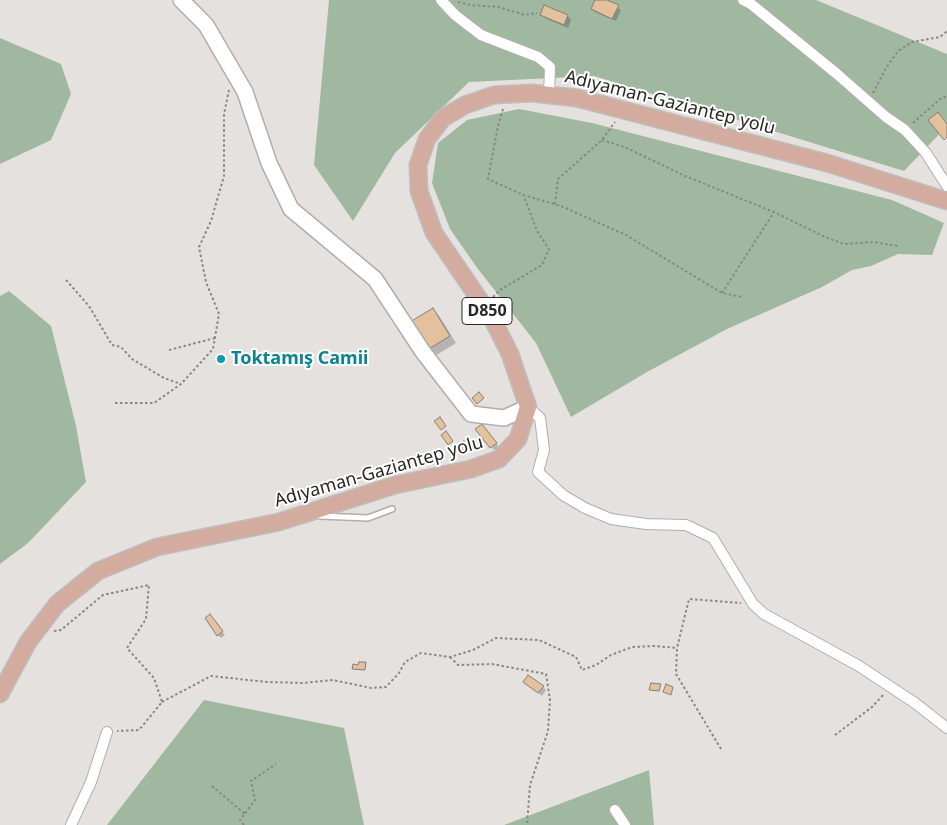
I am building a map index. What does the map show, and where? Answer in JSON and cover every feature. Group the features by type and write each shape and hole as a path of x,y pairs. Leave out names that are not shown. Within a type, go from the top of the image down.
{"main road":[{"name":"Adıyaman-Gaziantep yolu","path":"0,694 28,642 57,604 98,571 157,547 279,522 395,485 471,469 499,458 518,439 528,406 510,354 492,318 434,233 419,191 418,165 428,139 443,118 465,105 494,95 508,94 532,93 577,98 827,163 947,200"}],"street":[{"path":"181,0 206,25 245,92 269,163 291,209 375,279 423,352 471,414 504,418 528,406 540,418 544,450 538,472 563,495 585,508 612,519 646,524 686,525 713,538 753,604 764,614 859,666 947,728"},
{"path":"441,0 455,15 481,35 538,57 550,67 549,95"},
{"path":"743,0 751,4 886,117 905,130 926,153 947,186"},
{"path":"71,825 91,782 107,732"},
{"path":"615,810 625,825"}],"lane":[{"path":"302,515 368,518 392,509"}],"path":[{"path":"451,0 470,5 498,7 525,15 537,13"},
{"path":"869,102 886,68 898,51 912,42 940,37 947,31"},
{"path":"115,403 154,403 181,384 213,348 219,314 206,282 199,248 211,221 224,176 224,114 233,70"},
{"path":"508,94 498,126 488,179 524,195 555,204 626,235 722,293 742,297"},
{"path":"905,130 940,99 947,96"},
{"path":"555,204 558,179 602,140 624,110"},
{"path":"602,140 627,148 684,176 774,212 825,237 844,244 873,242 898,246"},
{"path":"484,306 500,290 542,265 549,249 537,231 524,195"},
{"path":"722,293 774,212"},
{"path":"66,280 89,306 112,346 120,347 132,359 164,378 181,384"},
{"path":"170,350 215,338"},
{"path":"34,634 61,630 103,595 149,585 146,619 127,648 154,678 162,702"},
{"path":"722,749 676,674 677,648 688,599 753,604"},
{"path":"107,732 139,730 162,702 211,676 267,682 303,683 334,680 371,688 386,687 399,674 405,662 421,653 450,657 473,650 496,638 539,640 576,657 582,670 632,647 655,646 677,648"},
{"path":"450,657 458,665 492,664 546,674 550,700 548,731 530,785 528,825"},
{"path":"835,735 872,707 890,687"},
{"path":"244,825 240,820 255,800 251,781 276,764"},
{"path":"212,786 245,814"}],"green space":[{"path":"329,0 816,0 947,54 947,126 904,171 594,76 469,82 395,153 353,221 314,165"},
{"path":"0,38 61,64 71,94 51,140 0,164"},
{"path":"519,109 592,123 892,200 944,223 932,255 898,254 871,266 852,270 822,287 727,329 647,372 571,417 536,343 478,269 450,229 432,183 438,143 467,120"},
{"path":"9,291 51,326 76,426 86,482 28,543 0,564 0,296"},
{"path":"204,700 344,728 364,825 107,825"},
{"path":"649,770 654,825 504,825"}],"building":[{"path":"595,0 607,0 619,5 612,19 591,9"},
{"path":"544,5 568,15 564,25 540,15"},
{"path":"938,112 947,124 947,137 944,140 928,120"},
{"path":"433,308 450,336 427,350 410,322"},
{"path":"479,392 484,398 477,404 472,398"},
{"path":"440,417 446,426 441,430 434,421"},
{"path":"482,424 497,443 490,448 475,429"},
{"path":"446,431 453,441 448,445 441,435"},
{"path":"464,441 468,446 462,451 457,446"},
{"path":"210,614 223,631 217,636 205,618"},
{"path":"359,662 366,662 365,670 352,669 353,664 358,665"},
{"path":"528,675 544,686 538,693 523,682"},
{"path":"651,683 661,684 659,691 649,690"},
{"path":"666,684 673,687 671,695 663,692"}],"place":[{"name":"Toktamış Camii","path":"221,359"}]}
